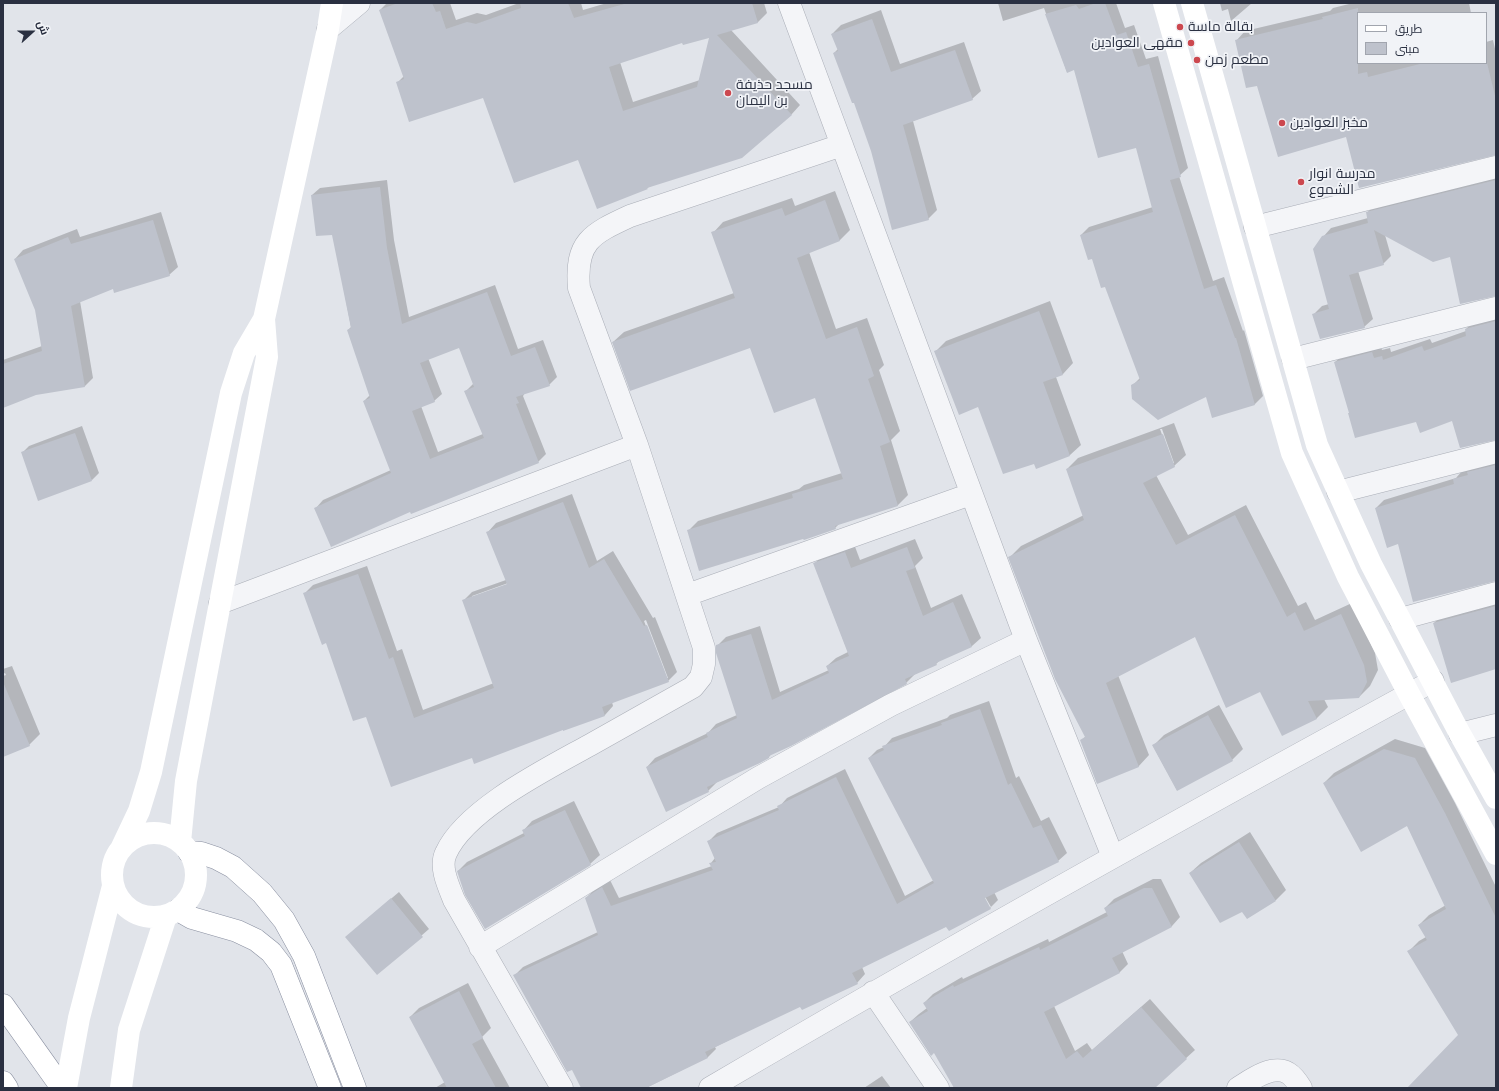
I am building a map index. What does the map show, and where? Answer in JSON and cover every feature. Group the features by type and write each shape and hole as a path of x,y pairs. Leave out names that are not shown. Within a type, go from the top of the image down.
{"main road":[{"path":"264,319 244,353 231,393 151,772 139,811 121,849 114,860 112,873 114,886 119,898 128,908 140,915 152,918 172,913 187,901 194,890 196,877 195,864 185,847 186,781 267,357 264,319 328,29 332,3"},
{"path":"1164,3 1292,453 1348,577 1409,694 1496,854"},
{"path":"1192,3 1317,445 1371,564 1460,734 1496,798"},
{"path":"121,849 131,840 143,834 156,833 169,836 185,847 216,858 233,867 262,893 284,920 304,956 355,1088"},
{"path":"66,1088 79,1018 114,886"},
{"path":"121,1088 129,1030 172,913"},
{"path":"172,913 244,934 256,940 271,952 281,965 330,1088"},
{"path":"3,1005 62,1088"},
{"path":"3,1082 7,1088"}],"street":[{"path":"328,29 359,3"},
{"path":"789,3 1026,640 1113,857"},
{"path":"562,1088 454,900 444,874 445,855 455,838 477,814 525,781 693,687 700,677 704,664 704,648 687,595 637,445 579,288 578,271 584,246 600,231 630,216 842,145"},
{"path":"1255,227 1496,167"},
{"path":"1293,359 1496,308"},
{"path":"220,603 637,445"},
{"path":"1338,492 1496,452"},
{"path":"687,595 971,494"},
{"path":"1400,619 1496,593"},
{"path":"480,946 758,778 892,705 1026,640"},
{"path":"710,1088 873,992 1113,857 1433,681"},
{"path":"1460,734 1496,725"},
{"path":"873,992 938,1088"},
{"path":"1238,1088 1254,1078 1277,1070 1288,1073 1301,1088"}],"building":[{"path":"398,3 432,3 436,12 440,11 446,29 467,22 476,24 521,8 520,3 568,3 574,18 628,3 752,3 758,23 717,35 792,115 742,158 647,188 648,189 597,209 578,160 514,183 483,98 409,122 396,82 404,79 379,10","holes":["709,38 697,87 623,111 609,67 682,43 683,45"]},
{"path":"1096,3 1105,3 1117,35 1126,32 1138,67 1149,64 1181,177 1170,180 1204,289 1216,285 1236,338 1255,405 1212,418 1206,397 1158,420 1132,399 1131,385 1140,380 1105,287 1101,288 1092,259 1088,260 1080,235 1153,212 1136,148 1098,158 1074,70 1067,73 1045,14 1076,5 1079,9"},
{"path":"1358,8 1358,74 1367,72 1368,77 1420,64 1487,63 1496,100 1496,155 1359,188 1346,137 1278,157 1257,86 1246,88 1235,40 1323,19 1322,17"},
{"path":"872,19 891,72 955,50 973,100 903,125 929,220 892,230 871,151 854,103 852,103 833,53 838,51 831,34"},
{"path":"1496,180 1496,296 1460,304 1450,257 1433,262 1374,230 1384,265 1349,275 1365,328 1320,339 1312,314 1329,309 1313,249 1322,236 1368,223 1366,212"},
{"path":"380,187 387,248 402,324 487,292 511,356 535,347 550,386 516,397 519,403 516,404 539,463 411,514 410,512 331,547 314,508 391,473 363,401 370,398 347,330 351,328 332,235 316,236 311,195","holes":["459,348 474,387 464,391 484,438 430,459 412,411 435,402 420,363"]},
{"path":"825,200 840,241 797,258 826,339 857,327 874,376 868,379 890,442 880,446 898,506 835,526 836,529 804,540 803,539 699,571 687,530 793,498 792,494 843,479 815,398 774,413 750,348 630,391 612,342 735,298 711,232 782,208 785,216"},
{"path":"153,220 170,276 114,293 113,289 71,306 85,387 36,395 3,408 3,364 42,351 35,310 14,259 68,237 71,244"},
{"path":"1039,311 1063,375 1043,382 1070,456 1036,469 1034,464 1003,474 978,407 959,415 934,351"},
{"path":"1496,321 1496,440 1460,448 1452,421 1420,433 1416,422 1355,438 1334,362 1372,352 1374,358 1382,356 1383,360 1422,346 1424,351 1466,336 1465,329"},
{"path":"75,433 92,481 38,501 21,452"},
{"path":"1163,434 1175,467 1143,483 1176,545 1235,515 1287,617 1295,612 1304,631 1341,614 1364,665 1367,682 1359,698 1308,701 1317,719 1282,736 1260,692 1226,708 1195,637 1106,683 1139,767 1097,784 1080,740 1085,737 1055,679 1008,557 1084,520 1066,469"},
{"path":"1496,465 1496,581 1413,602 1398,544 1387,548 1375,508 1454,484 1453,479 1468,475 1467,472"},
{"path":"563,502 589,568 604,559 644,626 647,625 669,682 602,707 605,716 563,730 474,764 472,758 391,787 366,717 353,721 326,643 322,645 303,593 358,574 389,659 393,657 414,718 494,688 462,600 507,584 486,532"},
{"path":"907,547 915,568 906,571 923,616 953,602 972,647 905,679 907,684 791,746 769,756 769,758 760,763 707,787 709,792 666,812 646,767 708,737 706,733 737,718 716,653 716,645 751,634 772,700 829,673 826,666 849,656 813,563 845,552 851,568"},
{"path":"1496,606 1496,669 1451,683 1433,623"},
{"path":"3,682 30,746 3,757"},
{"path":"980,709 1008,785 1011,783 1033,828 1041,825 1059,862 985,898 991,909 949,931 946,927 852,973 858,984 802,1010 800,1007 705,1052 708,1058 646,1088 581,1088 572,1070 567,1072 513,975 598,935 585,898 602,887 611,906 713,870 709,863 716,862 707,841 779,810 777,806 836,777 897,904 934,883 868,758 884,750 882,746 942,725 941,723"},
{"path":"1208,715 1233,761 1177,791 1152,745"},
{"path":"1384,749 1415,758 1445,813 1496,918 1496,1088 1407,1088 1458,1035 1407,951 1427,940 1418,925 1446,909 1407,826 1361,852 1323,783"},
{"path":"565,810 591,865 485,929 465,895 457,871 525,836 522,830"},
{"path":"1239,842 1276,901 1247,919 1242,912 1220,923 1189,873"},
{"path":"1144,888 1152,888 1172,927 1112,958 1120,973 1044,1012 1066,1059 1077,1051 1083,1058 1141,1007 1187,1059 1155,1088 954,1088 934,1053 931,1056 909,1022 928,1011 923,1003 953,985 954,987 1039,947 1040,950 1108,916 1104,908"},
{"path":"391,898 423,937 377,975 345,937"},
{"path":"459,991 483,1038 472,1044 496,1088 447,1088 409,1017"}],"place":[{"name":"بقالة ماسة","path":"1180,27"},
{"name":"مقهى العوادين","path":"1191,43"},
{"name":"مطعم زمن","path":"1197,60"},
{"name":"مسجد حذيفة بن اليمان","path":"728,93"},
{"name":"مخبز العوادين","path":"1282,123"},
{"name":"مدرسة انوار الشموع","path":"1301,182"}]}
